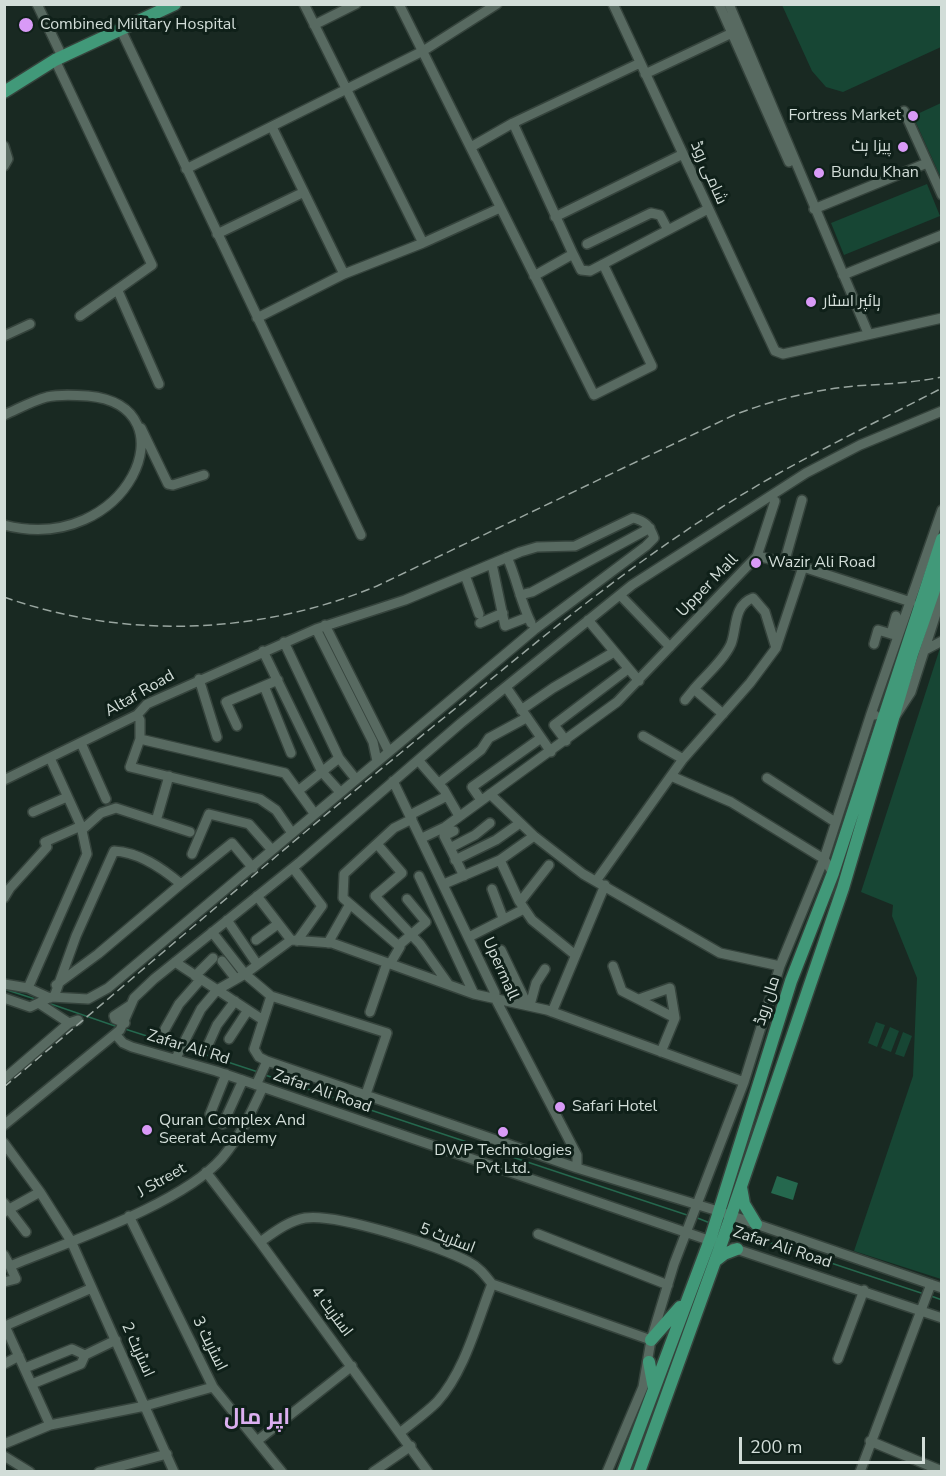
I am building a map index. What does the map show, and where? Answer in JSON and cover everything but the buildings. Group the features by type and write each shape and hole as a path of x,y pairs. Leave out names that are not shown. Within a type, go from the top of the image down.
{"main road":[{"path":"4,82 156,4"},
{"path":"4,92 57,55 121,30 175,4"},
{"name":"مال روڈ","path":"908,652 942,539"},
{"name":"مال روڈ","path":"624,1472 685,1301 716,1240 738,1146 791,981 833,873 883,716 942,567"},
{"name":"مال روڈ","path":"723,1217 741,1186 843,888 883,716"},
{"path":"741,1186 744,1204 756,1224"},
{"name":"مال روڈ","path":"639,1472 715,1262 716,1240"},
{"path":"715,1262 724,1254 737,1249"},
{"path":"651,1340 685,1301"},
{"path":"649,1362 654,1390"}],"street":[{"path":"37,4 57,55 152,266 80,316"},
{"path":"304,4 423,243"},
{"path":"314,25 356,4"},
{"path":"399,4 594,395 652,366 603,264"},
{"path":"186,169 423,51 497,4"},
{"name":"شامی روڈ","path":"613,4 777,353 783,354 868,333"},
{"path":"719,4 732,33 746,54"},
{"path":"729,4 746,54 792,148 792,155 814,209 868,333 942,318"},
{"path":"121,30 361,535"},
{"path":"645,74 732,33"},
{"path":"471,147 513,123 640,63"},
{"path":"904,111 942,195"},
{"path":"513,123 555,217 583,272 603,264 708,209"},
{"path":"272,127 344,274"},
{"path":"4,146 8,159 4,166"},
{"path":"555,217 683,154"},
{"path":"814,209 927,163"},
{"path":"217,234 304,192"},
{"path":"257,318 344,274 423,243 500,208"},
{"path":"587,244 651,213 660,216 668,230"},
{"path":"843,275 942,234"},
{"path":"534,276 573,254"},
{"path":"118,291 159,384"},
{"path":"4,336 30,324"},
{"path":"4,415 42,399 74,395 108,400 118,405 132,418 148,440 168,484 173,485 204,475"},
{"path":"4,1125 121,1028 129,1006 142,989 293,868 418,760 620,595 806,473 860,445 942,411"},
{"path":"4,525 37,531 64,528 113,502 130,483 140,463 140,435 132,418"},
{"path":"785,560 802,500"},
{"path":"757,556 775,501"},
{"path":"895,635 911,602 942,510"},
{"name":"Altaf Road","path":"4,780 137,715 147,704 199,679 321,627 405,600 507,557 537,548 575,546 633,518 642,520 650,528"},
{"path":"4,998 30,1007 47,1000 81,1000 102,993 253,868 355,778 534,630 646,546 654,538 650,528 532,592 520,595"},
{"name":"Upper Mall","path":"422,838 459,816 551,752 617,702 757,556 785,560 911,602"},
{"path":"507,557 534,630"},
{"path":"492,564 505,626 528,617"},
{"path":"552,1012 600,883 683,759 776,648 803,567"},
{"path":"465,575 480,619 503,613"},
{"path":"620,595 670,647"},
{"path":"883,716 911,692 942,595"},
{"path":"685,700 731,644 734,621 750,598 755,599 765,612 776,648"},
{"path":"607,1472 643,1387 651,1340 668,1285 695,1207 744,1082 780,966 824,859 835,822 883,716 896,616"},
{"path":"588,620 639,681"},
{"path":"321,627 392,749"},
{"path":"321,627 373,742 377,761"},
{"path":"874,644 878,630 895,635"},
{"path":"925,650 942,641"},
{"path":"284,642 339,758 355,778"},
{"path":"263,651 322,772 340,792"},
{"path":"439,783 481,750 489,738 524,714 553,688 614,652"},
{"path":"566,741 554,725 628,669"},
{"path":"199,679 217,737"},
{"path":"237,726 226,702 278,680"},
{"path":"264,686 291,753"},
{"path":"506,687 551,752"},
{"path":"694,689 723,714"},
{"path":"137,715 140,720 140,739 130,767 260,799 276,810 292,833"},
{"path":"643,736 683,759"},
{"path":"481,800 472,787 541,738"},
{"path":"140,739 285,773 315,813"},
{"path":"81,743 106,799"},
{"path":"28,988 87,854 81,828 50,758"},
{"path":"298,791 339,758"},
{"path":"418,760 439,783 459,816"},
{"path":"156,821 169,776"},
{"path":"671,776 731,802 824,859 833,873"},
{"path":"767,778 835,822"},
{"name":"Upermall","path":"393,781 469,937 495,993 495,999 577,1155 577,1168"},
{"path":"490,794 534,836 600,883 720,953 780,966"},
{"path":"370,1012 388,963 400,947 343,898 344,874 394,828 447,796"},
{"path":"33,812 67,797"},
{"path":"4,898 10,888 47,847 45,842 81,828 101,813 116,808 190,832"},
{"path":"192,854 210,814 249,824 272,850"},
{"path":"450,848 475,835 490,823"},
{"path":"455,860 495,840 520,823"},
{"path":"454,831 444,836 464,876"},
{"path":"444,884 500,860 534,836"},
{"path":"56,986 99,954 232,843 253,868"},
{"path":"377,844 402,873 375,896 420,944 449,985"},
{"path":"47,1000 56,986 114,851 125,852 162,868 181,884"},
{"path":"824,859 838,855"},
{"path":"500,860 522,906 532,920 574,954"},
{"path":"469,937 522,906 549,865"},
{"path":"178,1054 184,1038 201,1009 217,990 245,974 294,940 322,906 293,868"},
{"path":"419,876 474,994"},
{"path":"492,889 503,918"},
{"path":"258,896 278,924 294,940 328,943 474,994 552,1012 744,1082"},
{"path":"398,945 426,922 407,900"},
{"path":"328,943 350,904"},
{"path":"227,920 257,964"},
{"path":"256,940 278,924"},
{"path":"212,932 245,974 271,996 387,1034 366,1095"},
{"path":"501,950 527,1005"},
{"path":"165,1029 198,977 217,959 236,979"},
{"path":"175,962 263,1020"},
{"path":"613,966 622,991 675,1018"},
{"path":"527,1005 545,969"},
{"path":"4,984 28,988 74,1022 4,1079"},
{"path":"639,999 670,988 675,1018 661,1052"},
{"path":"265,1063 254,1050 271,996"},
{"path":"208,1045 217,1025 235,1001"},
{"path":"229,1039 248,1010"},
{"name":"Zafar Ali Rd","path":"121,1028 123,1043 178,1054 226,1074 259,1083"},
{"name":"Zafar Ali Road","path":"942,1287 930,1287 756,1224 723,1217 366,1095 265,1063 259,1083 737,1249 921,1307 942,1318"},
{"path":"210,1114 226,1074"},
{"path":"223,1124 243,1080"},
{"name":"J Street","path":"10,1266 159,1202 206,1172 220,1160 241,1133 259,1083"},
{"path":"722,1142 738,1146"},
{"name":"اسٹریٹ 2","path":"4,1143 40,1191 70,1241 174,1472"},
{"name":"اسٹریٹ 4","path":"206,1172 401,1432 428,1472"},
{"path":"26,1232 6,1208 40,1191"},
{"name":"اسٹریٹ 3","path":"129,1216 213,1387 282,1472"},
{"name":"اسٹریٹ 5","path":"260,1242 278,1229 305,1218 344,1222 444,1250 476,1266 492,1284 651,1340"},
{"path":"538,1234 668,1285"},
{"path":"4,1255 16,1279 4,1282"},
{"path":"401,1432 429,1410 446,1391 462,1359 492,1284"},
{"path":"860,1472 930,1287"},
{"path":"50,1425 5,1329 92,1288"},
{"path":"838,1359 864,1290"},
{"path":"32,1384 81,1364 85,1355 116,1340"},
{"path":"25,1368 72,1349 85,1355"},
{"path":"4,1364 19,1356"},
{"path":"257,1441 352,1366"},
{"path":"4,1444 50,1425 145,1406 213,1387"},
{"path":"870,1441 942,1471"},
{"path":"373,1472 411,1446"},
{"path":"99,1472 167,1454"},
{"path":"4,1456 30,1472"}],"shaded area":[{"path":"782,5 941,5 941,47 843,92 826,87 812,71"},
{"path":"941,103 941,178 913,116"},
{"path":"927,184 940,216 844,255 831,223"},
{"path":"941,645 941,1279 854,1251 913,1076 917,978 892,916 893,905 861,892"},
{"path":"876,1022 885,1025 877,1047 868,1043"},
{"path":"890,1027 899,1031 891,1052 881,1048"},
{"path":"903,1032 912,1036 904,1057 895,1054"},
{"path":"777,1176 798,1183 793,1200 771,1193"}],"waterway":[{"path":"4,989 35,999"},
{"path":"48,1003 118,1027"},
{"path":"125,1029 178,1046"},
{"path":"185,1048 258,1072"},
{"path":"265,1075 687,1215"},
{"path":"695,1217 710,1223"},
{"path":"732,1230 924,1294"},
{"path":"931,1296 942,1300"}],"railway":[{"path":"4,597 50,611 97,620 144,625 192,626 239,622 286,614 332,602 377,586 734,415 778,400 824,390 942,377"},
{"path":"4,1087 342,801 617,579 746,492 942,388"}],"place":[{"name":"Combined Military Hospital","path":"26,25"},
{"name":"Fortress Market","path":"913,116"},
{"name":"پیزا ہٹ","path":"903,147"},
{"name":"Bundu Khan","path":"819,173"},
{"name":"ہائپر اسٹار","path":"811,302"},
{"name":"Wazir Ali Road","path":"756,563"},
{"name":"Safari Hotel","path":"560,1107"},
{"name":"Quran Complex And Seerat Academy","path":"147,1130"},
{"name":"DWP Technologies Pvt Ltd.","path":"503,1132"}],"district":[{"name":"اپر مال","path":"257,1419"}]}
